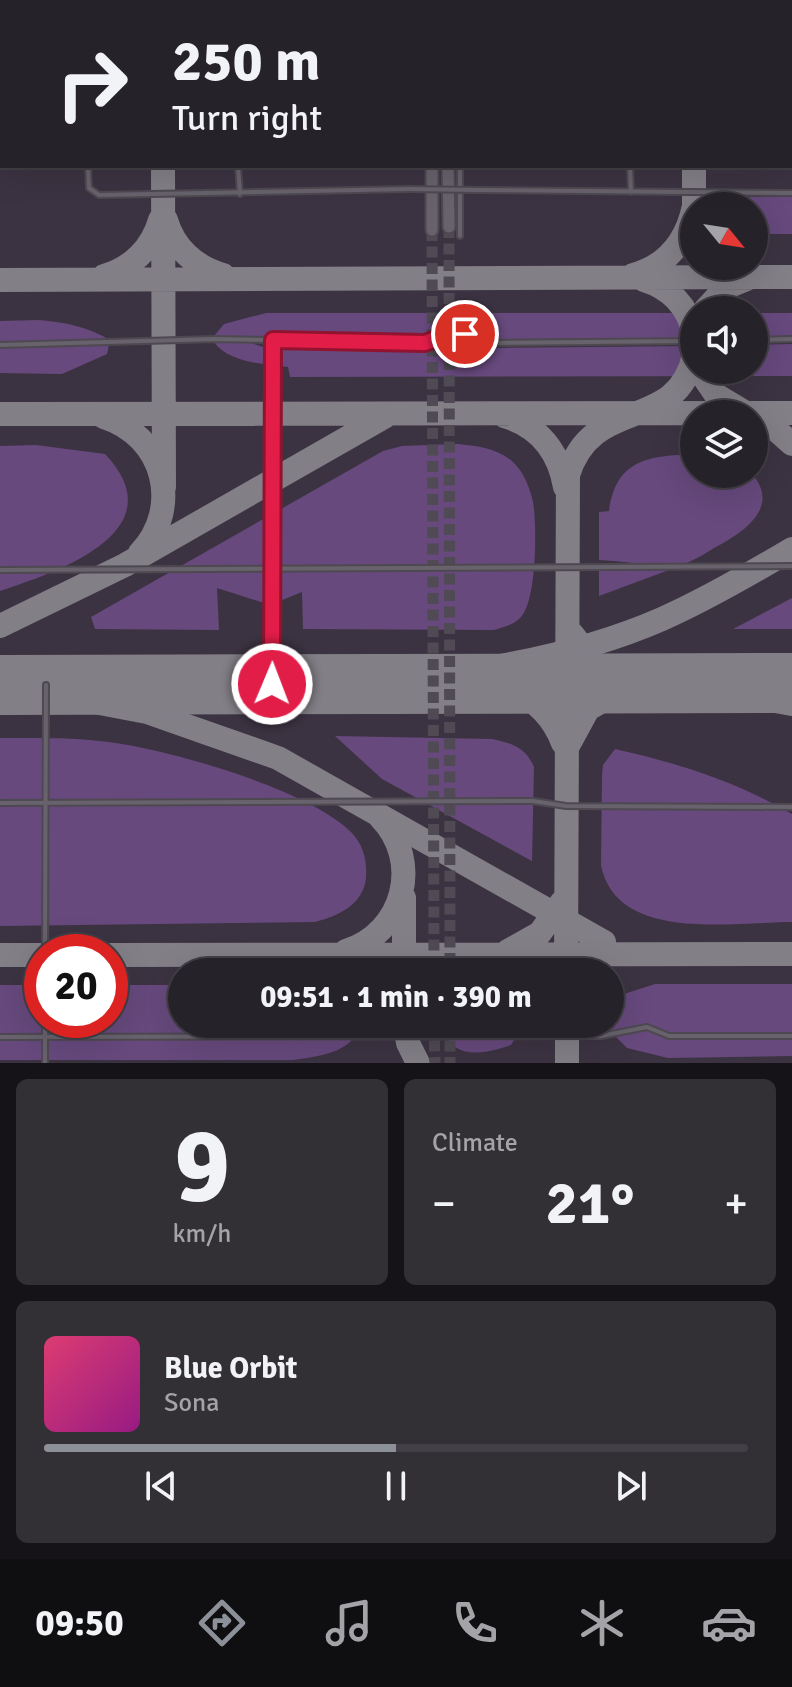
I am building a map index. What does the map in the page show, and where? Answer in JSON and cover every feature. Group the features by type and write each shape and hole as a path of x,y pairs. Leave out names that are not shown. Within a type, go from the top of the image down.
{"street":[{"path":"432,168 432,230"},
{"path":"448,168 449,227"}],"lane":[{"path":"88,168 89,188 99,195 410,189 792,193"},
{"path":"238,168 240,194"},
{"path":"460,168 460,236"},
{"path":"630,168 631,192"},
{"path":"0,345 273,340 425,343 446,335 465,334 492,343 680,341"},
{"path":"768,340 792,339"},
{"path":"272,684 273,340"},
{"path":"0,570 792,566"},
{"path":"45,934 46,685"},
{"path":"0,803 533,801 566,806 792,807"},
{"path":"128,1037 590,1036 647,1027 669,1036 792,1036"},
{"path":"0,1037 24,1037"},
{"path":"45,1038 45,1063"}],"shaded area":[{"path":"0,168 792,168 792,1063 0,1063"},
{"path":"768,197 792,197 792,234 768,234"},
{"path":"266,313 680,313 680,338 491,339 457,331 423,340 214,336 224,324"},
{"path":"768,313 792,313 792,335 768,337"},
{"path":"39,320 76,326 102,335 110,340 107,354 62,374 0,373 0,321"},
{"path":"451,338 472,339 495,348 680,346 680,376 290,377 288,367 238,358 214,342 248,342 266,348 300,343 428,347"},
{"path":"792,344 792,376 768,376 768,345"},
{"path":"457,444 487,449 508,458 521,471 530,491 535,527 533,579 526,608 512,624 494,630 303,629 302,592 270,605 217,588 219,630 95,629 91,617 383,451 402,446"},
{"path":"36,445 105,454 124,481 128,505 119,526 102,544 78,560 0,591 0,446"},
{"path":"680,455 680,488 760,488 763,498 760,509 736,535 686,563 655,565 599,560 599,512 609,511 619,480 627,471 649,459"},
{"path":"669,570 599,596 599,571"},
{"path":"792,598 792,629 733,629"},
{"path":"335,736 492,739 518,747 534,767 532,861 382,779"},
{"path":"0,738 82,739 135,746 201,763 272,787 332,817 352,833 362,848 365,860 364,887 348,908 315,922 0,926"},
{"path":"615,749 706,774 792,814 792,922 680,923 652,917 629,907 611,890 601,865 602,775 603,765"},
{"path":"655,984 792,984 792,1056 668,1058 627,1048 617,1038 624,1038 624,995"},
{"path":"0,985 24,985 24,1038 128,1038 128,985 168,985 168,1038 354,1038 334,1051 293,1060 0,1060"},
{"path":"448,1038 515,1038 511,1045 479,1053 460,1050"}],"taxiway":[{"path":"163,168 164,487"},
{"path":"694,168 694,192"},
{"path":"104,276 140,256 160,220"},
{"path":"166,220 174,239 187,255 203,267 223,275"},
{"path":"633,275 656,265 680,241"},
{"path":"0,280 792,277"},
{"path":"644,280 670,293 680,305"},
{"path":"718,296 725,288 745,280"},
{"path":"566,958 568,475 580,450 596,433 671,396 682,384"},
{"path":"709,384 716,395 724,400"},
{"path":"0,414 792,413"},
{"path":"504,416 527,426 545,442 558,463 565,487"},
{"path":"104,417 125,426 141,440 153,456 161,475 161,515 153,535 140,553"},
{"path":"0,626 125,565 384,417"},
{"path":"768,425 792,444"},
{"path":"358,685 513,664 589,645 679,611 792,549"},
{"path":"572,634 597,666 628,680"},
{"path":"756,683 792,680"},
{"path":"496,684 537,705 552,722 563,743"},
{"path":"598,684 719,691 792,704"},
{"path":"5,685 147,712 278,758 604,942"},
{"path":"569,744 588,709 628,686"},
{"path":"346,951 366,942 382,929 394,912 401,894 401,854 393,835 380,817"},
{"path":"404,898 404,958"},
{"path":"508,951 540,933 562,902"},
{"path":"128,955 792,954"},
{"path":"0,955 24,955"},
{"path":"407,1038 418,1063"},
{"path":"567,1038 567,1063"}],"runway":[{"path":"0,685 792,683"}],"tunnel":[{"path":"449,227 450,958"},
{"path":"432,230 434,958"},
{"path":"434,1038 435,1063"},
{"path":"450,1038 450,1063"}],"route":[{"path":"272,684 273,340 425,343 446,335 465,334"}]}
